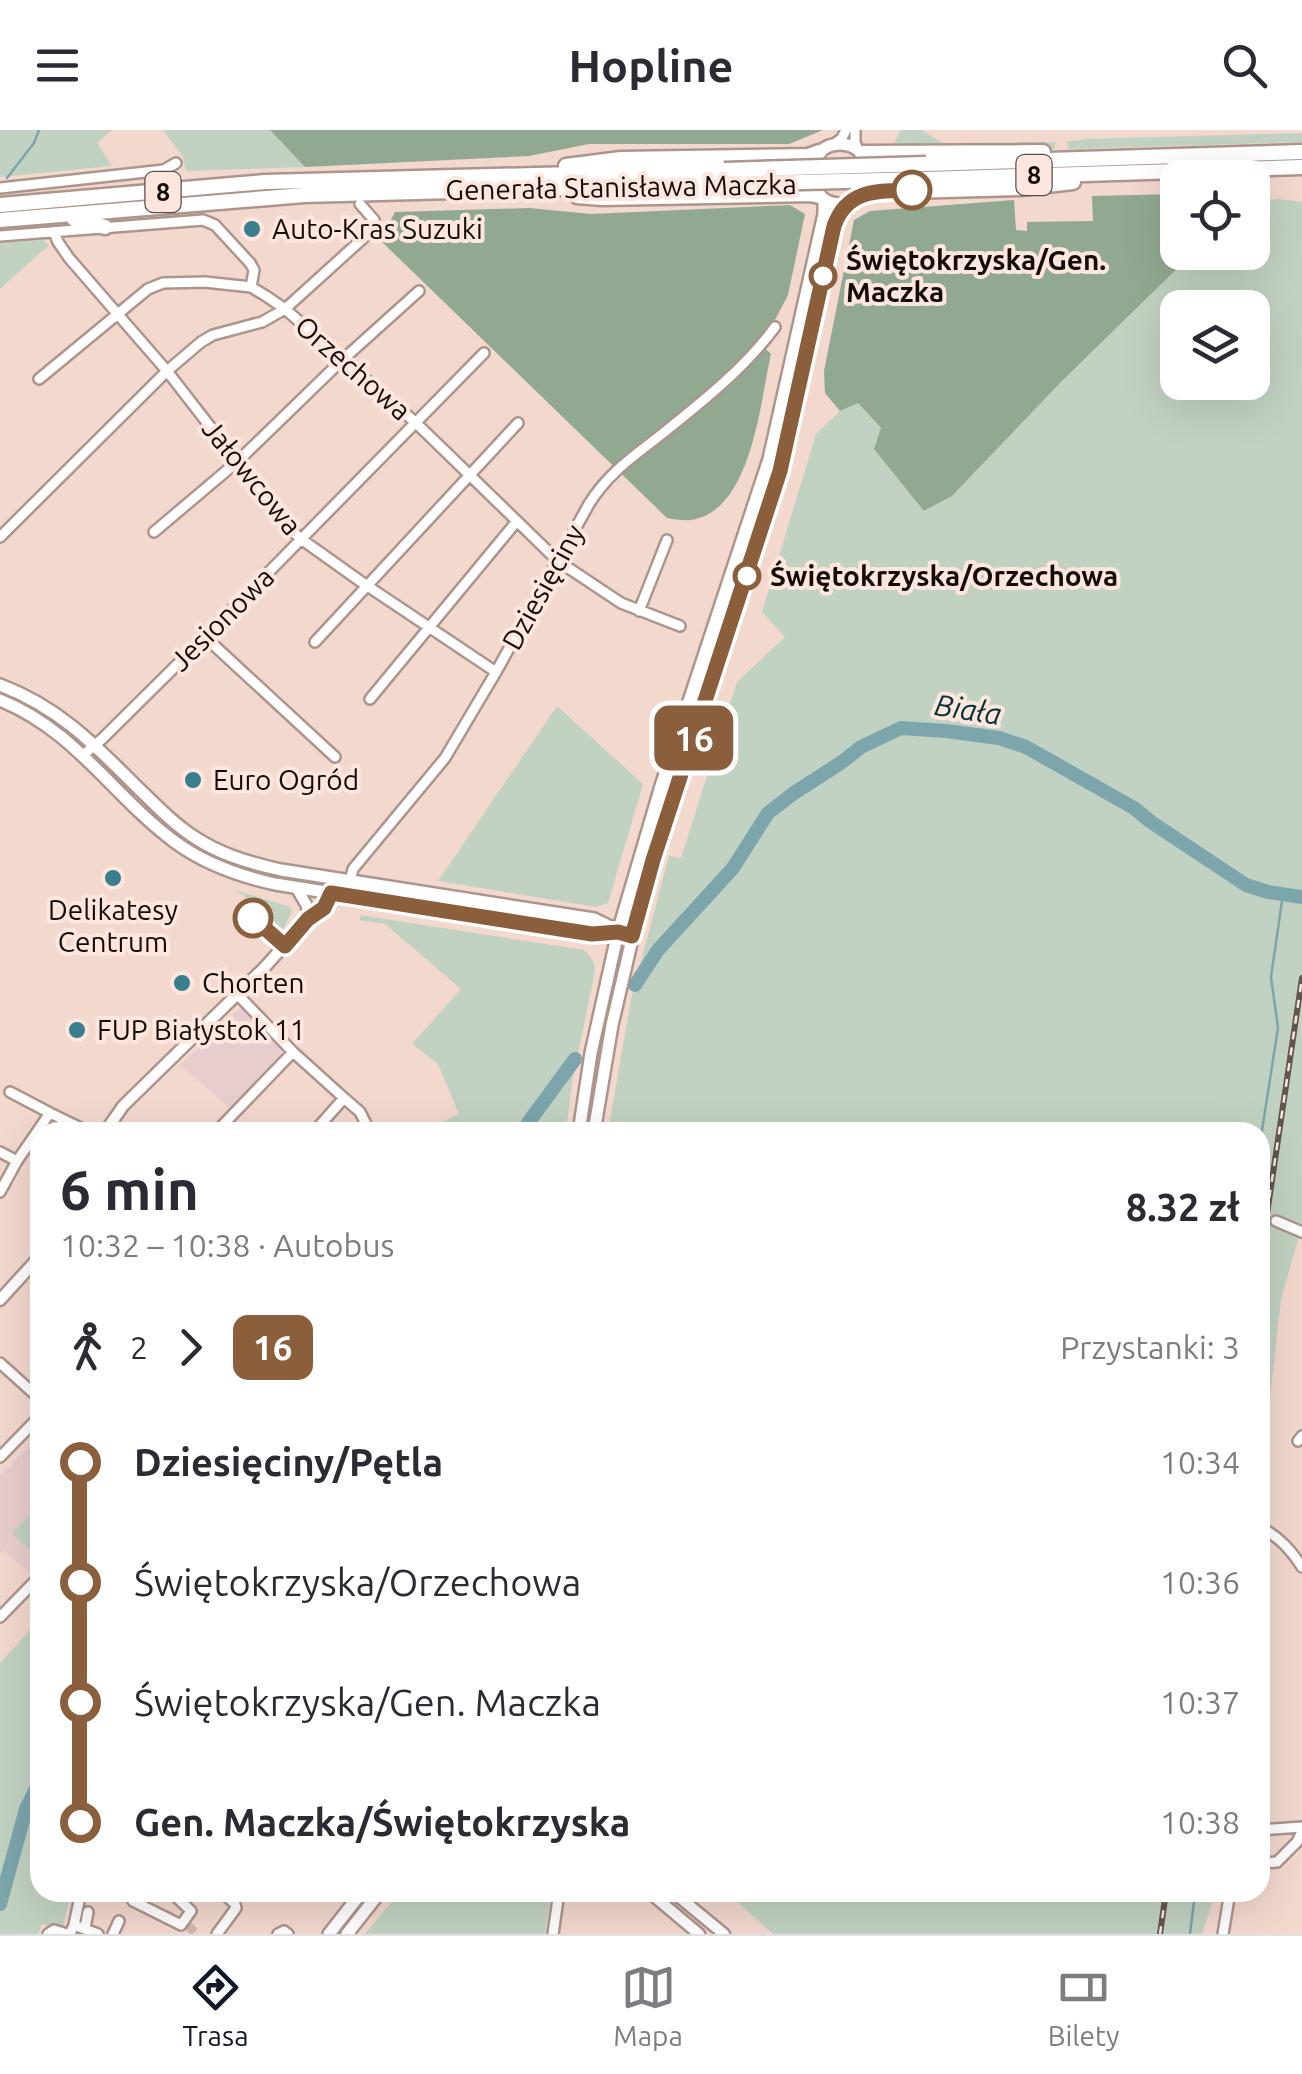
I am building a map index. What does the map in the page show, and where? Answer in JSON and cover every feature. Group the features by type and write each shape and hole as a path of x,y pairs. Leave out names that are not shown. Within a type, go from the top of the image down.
{"highway":[{"path":"476,184 511,169 621,159 808,156 826,149"},
{"name":"Generała Stanisława Maczka","path":"926,172 1302,149"},
{"path":"860,151 1018,151 1128,158"},
{"name":"Generała Stanisława Maczka","path":"0,220 476,184 926,172 1302,170"},
{"path":"862,195 1020,188 1143,171"},
{"name":"Generała Stanisława Maczka","path":"0,205 265,182 476,184"},
{"path":"476,184 506,196 821,197"},
{"path":"59,216 105,227"}],"main road":[{"path":"580,1122 618,932 769,459 824,214 821,197 812,186 813,160 826,149 841,144 860,151 868,164 868,185 862,195 844,204 834,226 780,471 653,860 632,936 596,1122"},
{"path":"821,197 844,204"},
{"path":"0,685 60,716 171,820 231,857 258,865 594,920 632,936"},
{"path":"0,700 40,720 167,835 189,851 238,874 331,893 592,934 618,932"},
{"path":"189,851 196,838"},
{"path":"478,916 480,901"},
{"path":"581,1117 589,1122"},
{"path":"329,1934 354,1902"},
{"path":"347,1934 372,1902"}],"street":[{"path":"826,149 842,138 846,130"},
{"path":"855,130 860,151"},
{"path":"0,188 164,170 176,163"},
{"path":"0,537 167,371 208,338 262,322 285,309 372,229 374,220 360,204"},
{"path":"0,236 211,222 250,263 254,270 251,287"},
{"name":"Jałowcowa","path":"54,232 68,258 167,371 281,519 301,539 496,672"},
{"name":"Orzechowa","path":"39,380 148,289 163,283 205,282 251,287 285,309 415,422 558,561 621,603 680,626"},
{"path":"154,532 238,461 419,291"},
{"name":"Dziesięciny","path":"350,880 352,869 445,758 609,476 712,391 776,327"},
{"name":"Jesionowa","path":"83,755 484,353"},
{"path":"315,642 518,422"},
{"path":"370,699 517,521"},
{"path":"639,611 667,540"},
{"path":"204,637 335,758"},
{"path":"296,887 307,906 308,919"},
{"path":"112,1122 308,919 324,908 331,893"},
{"path":"238,994 293,1052 360,1112 365,1122"},
{"path":"226,1122 293,1052"},
{"path":"10,1092 70,1122"},
{"path":"323,1122 344,1098"},
{"path":"43,1122 50,1112"},
{"path":"0,1192 30,1142"},
{"path":"0,1152 17,1161"},
{"path":"1276,1222 1302,1232"},
{"path":"0,1300 30,1267"},
{"path":"0,1363 30,1391"},
{"path":"0,1457 30,1426"},
{"path":"1270,1532 1290,1549 1302,1567"},
{"path":"0,1616 30,1586"},
{"path":"1270,1830 1302,1829 1297,1842 1277,1862 1270,1862"},
{"path":"74,1930 79,1902"},
{"path":"135,1902 180,1925 185,1924 192,1910 183,1902"},
{"path":"217,1934 236,1908 233,1902"},
{"path":"552,1934 557,1902"},
{"path":"661,1902 699,1934"},
{"path":"685,1902 723,1934"},
{"path":"1223,1934 1228,1902"},
{"path":"74,1930 88,1912"},
{"path":"112,1934 119,1921"},
{"path":"48,1934 54,1930 98,1934"},
{"path":"278,1934 291,1933"}],"shaded area":[{"path":"242,1005 283,1049 277,1061 230,1108 180,1065"},
{"path":"30,1444 30,1573 4,1550 0,1554 0,1475 6,1468 12,1468"}],"green space":[{"path":"0,130 112,130 97,143 112,166 0,177"},
{"path":"163,130 270,130 305,167 186,171 183,157"},
{"path":"270,130 823,130 789,144 589,144 529,156 305,167"},
{"path":"901,130 922,130 947,143 1055,142 1055,149 994,145 895,149 892,147"},
{"path":"1300,133 1302,142 1068,149 1067,142 1086,139"},
{"path":"1160,194 1160,270 1176,270 952,496 924,511 874,449 881,428 858,403 840,411 825,393 824,371 854,220 870,211 1014,200 1016,230 1027,231 1027,222 1093,221 1092,196"},
{"path":"1270,200 1302,202 1302,1226 1281,1299 1270,1398 1270,1122 610,1122 631,999 669,856 681,858 737,682 785,637 762,612 816,434 840,411 858,403 881,429 925,511 952,496 1176,270 1270,270"},
{"path":"790,205 805,214 788,295 759,343 771,354 750,452 728,497 712,512 688,520 667,518 380,240 395,212 529,208 591,214"},
{"path":"43,240 49,245 0,289 0,243"},
{"path":"557,706 643,784 608,903 596,907 438,881"},
{"path":"232,889 290,907 292,911 283,930 243,895"},
{"path":"360,915 584,950 595,971 567,1122 444,1122 459,1114 438,1064 412,1044 461,989 385,924 360,920"},
{"path":"30,1515 30,1550 12,1533"},
{"path":"30,1630 30,1902 69,1902 62,1930 42,1924 38,1934 0,1934 0,1663"},
{"path":"392,1902 550,1902 545,1934 365,1934"},
{"path":"737,1902 1212,1902 1202,1934 773,1934"}],"waterway":[{"path":"7,178 34,143 39,130"},
{"name":"Biała","path":"635,985 658,950 733,868 768,813 861,747 901,728 999,738 1026,747 1134,808 1246,885 1302,897"},
{"path":"1263,1122 1278,1028 1271,977 1283,894"},
{"name":"Biała","path":"529,1122 575,1059"},
{"name":"Biała","path":"0,1904 30,1801"},
{"path":"1190,1934 1194,1902"}],"tunnel":[{"path":"188,1926 197,1934"}],"railway":[{"path":"1270,1194 1302,978"},
{"path":"1160,1934 1165,1902"}],"bus line":[{"name":"16","path":"253,918 285,946 308,919 324,908 331,893 592,934 618,932 632,936 653,860 780,471 834,226 844,204 862,195 912,190"}],"place":[{"name":"Auto-Kras Suzuki","path":"252,229"},
{"name":"Świętokrzyska/Gen. Maczka","path":"823,276"},
{"name":"Świętokrzyska/Orzechowa","path":"747,576"},
{"name":"Euro Ogród","path":"193,780"},
{"name":"Delikatesy Centrum","path":"113,878"},
{"name":"Chorten","path":"182,983"},
{"name":"FUP Białystok 11","path":"77,1030"}]}
